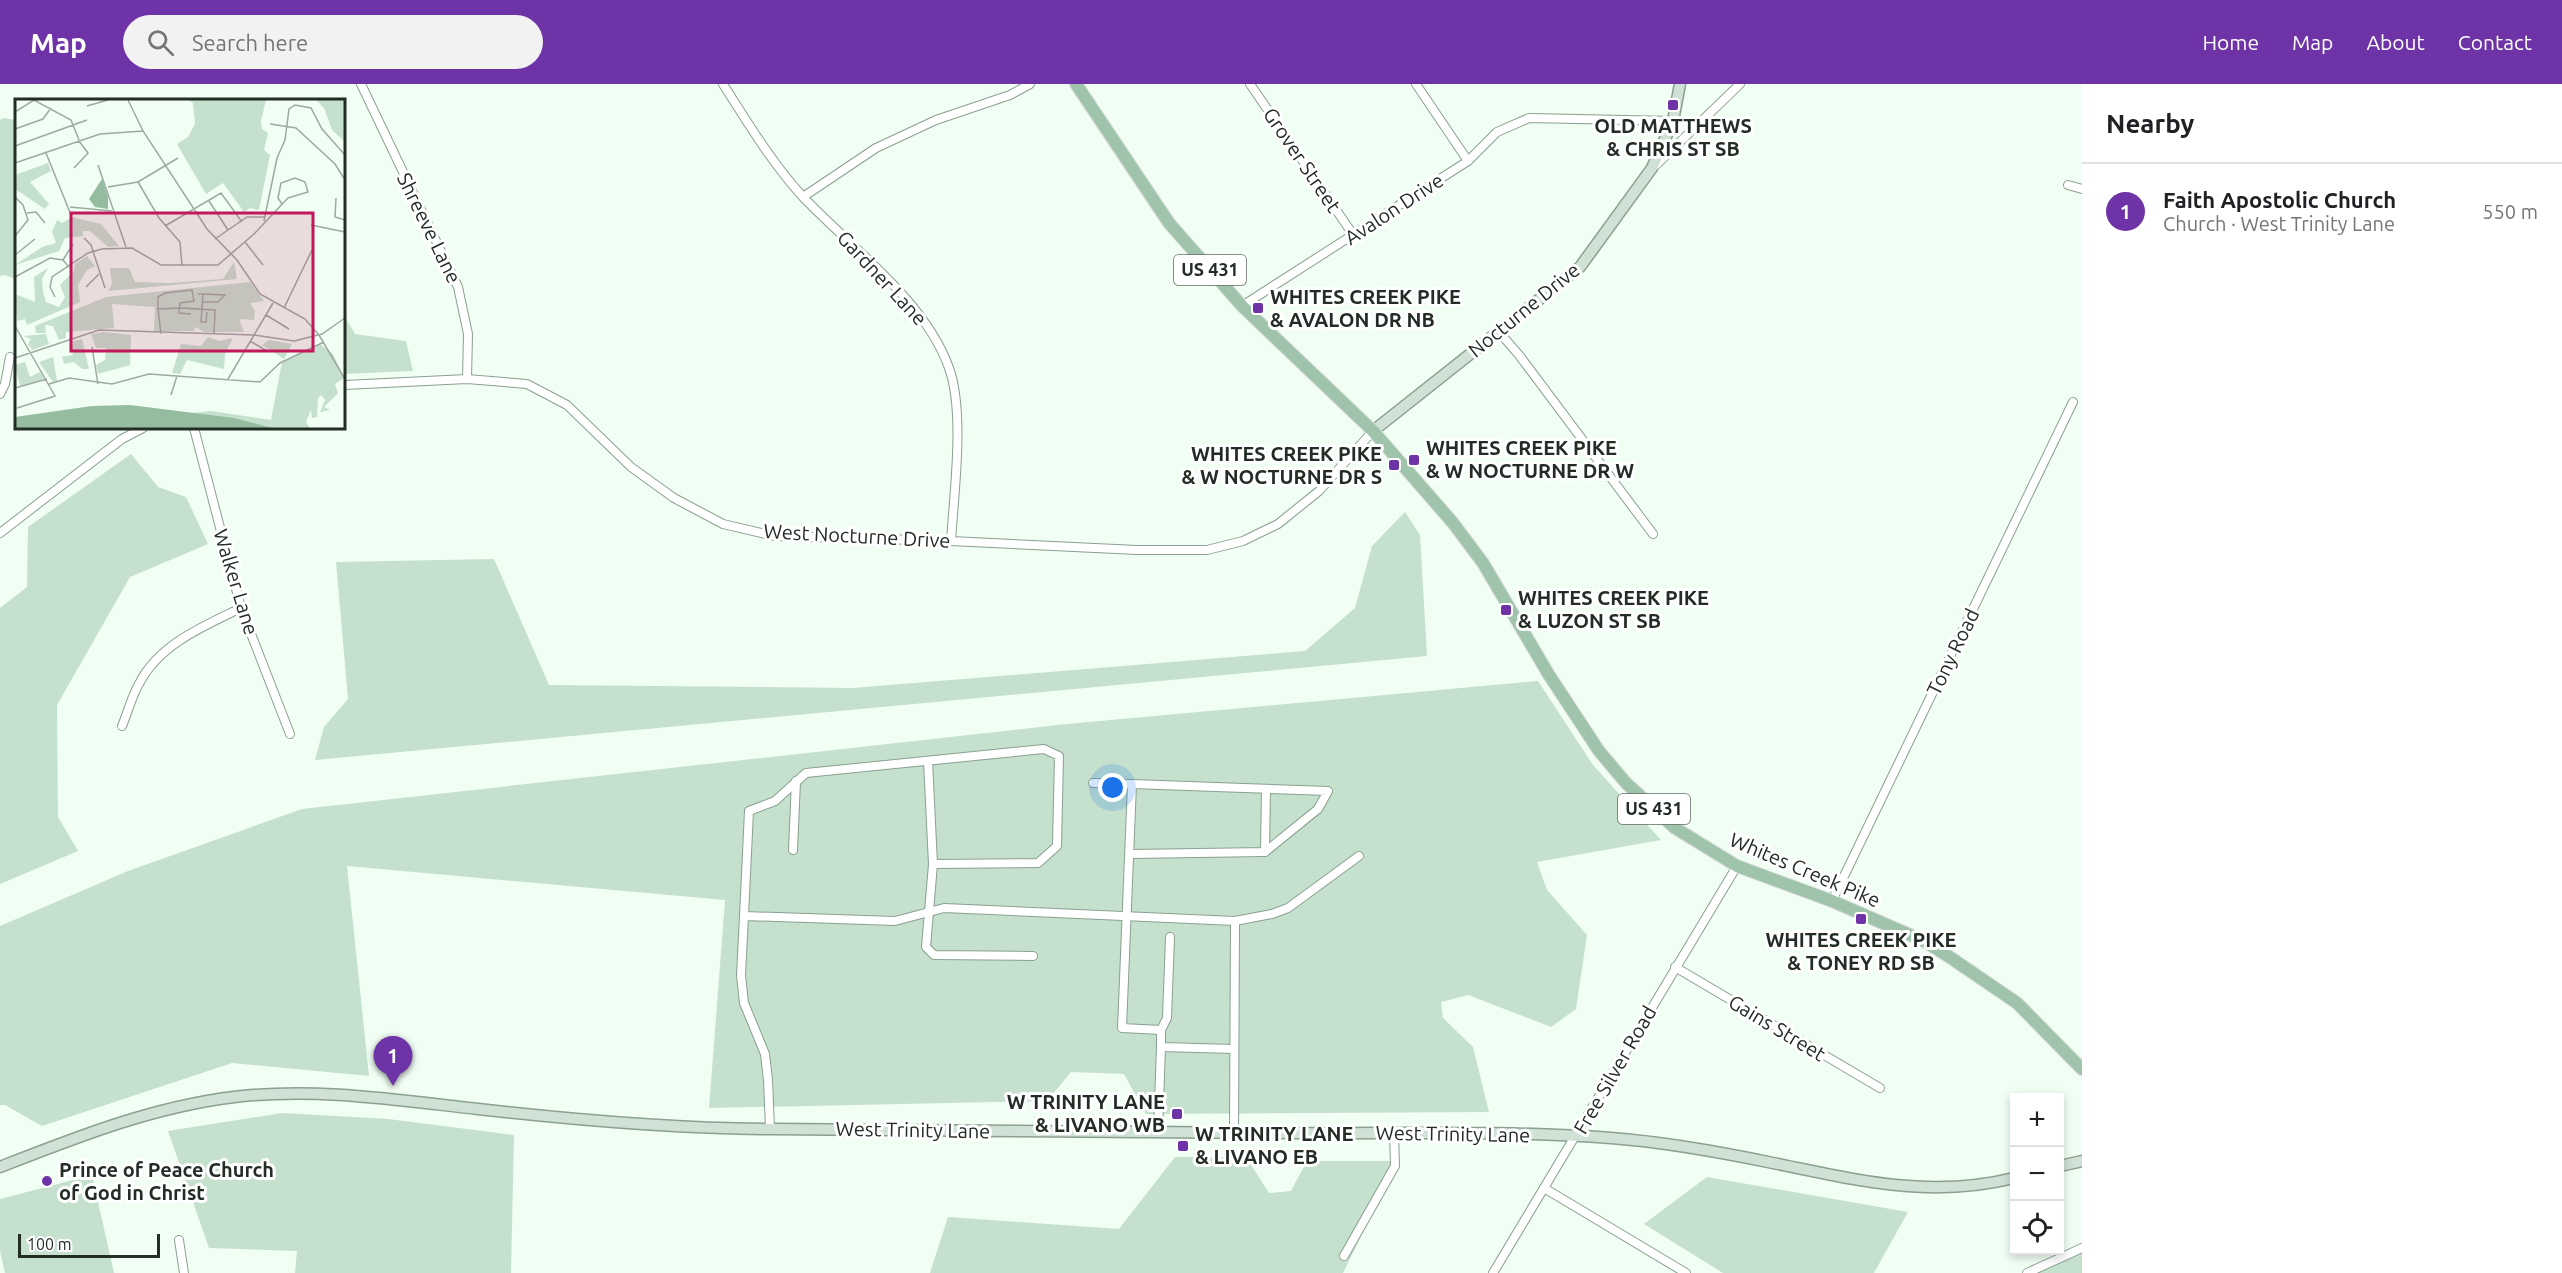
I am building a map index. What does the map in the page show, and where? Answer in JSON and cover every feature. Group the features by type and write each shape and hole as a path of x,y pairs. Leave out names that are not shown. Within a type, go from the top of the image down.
{"main road":[{"name":"Whites Creek Pike","path":"1076,84 1169,223 1242,306 1373,431 1430,494 1483,563 1549,675 1599,751 1626,783 1675,828 1737,866 1832,901 1924,941 2017,1004 2082,1068"},
{"name":"Nocturne Drive","path":"1373,431 1580,267 1652,168 1673,121 1680,84"},
{"name":"West Trinity Lane","path":"0,1167 133,1117 190,1103 301,1093 366,1096 594,1121 770,1129 1394,1132 1577,1136 1614,1138 1690,1148 1869,1184 1918,1188 1988,1184 2010,1179"},
{"path":"2064,1165 2082,1161"}],"street":[{"name":"Shreeve Lane","path":"361,84 458,287 468,334 467,379"},
{"name":"Gardner Lane","path":"723,84 759,139 803,197 918,311 934,335 950,369 957,419 951,541"},
{"path":"803,197 876,148 936,120 1010,95 1030,84"},
{"name":"Grover Street","path":"1250,84 1354,236"},
{"path":"1416,84 1468,161"},
{"path":"1652,168 1740,84"},
{"name":"Avalon Drive","path":"1242,306 1468,161 1497,132 1515,122 1545,116 1673,121"},
{"path":"2067,186 2082,189"},
{"path":"1499,332 1519,355 1653,534"},
{"path":"0,394 5,384 10,357"},
{"name":"West Nocturne Drive","path":"345,385 467,379 527,384 567,405 631,467 674,498 723,524 774,536 951,541 1137,550 1207,550 1226,547 1265,532 1298,510 1319,491 1373,431"},
{"name":"Tony Road","path":"1832,901 2073,402"},
{"path":"0,533 122,439 141,429"},
{"name":"Walker Lane","path":"194,429 241,608 290,734"},
{"path":"122,726 140,681 158,657 195,630 241,608"},
{"path":"770,1129 765,1054 744,1003 741,975 749,811 775,801 806,773 1044,749 1059,756 1057,846 1048,856 1038,863 933,864"},
{"path":"928,761 933,864 926,947 934,955 1033,956"},
{"path":"794,850 796,782"},
{"path":"1093,783 1328,791 1318,809 1265,852 1130,855"},
{"path":"1132,784 1122,1028 1161,1030"},
{"path":"1265,852 1266,789"},
{"path":"744,916 895,921 944,908 1235,921 1288,908 1359,856"},
{"name":"Free Silver Road","path":"1493,1273 1737,866"},
{"path":"1234,1133 1235,921"},
{"path":"1158,1132 1161,1030 1167,1018 1170,937"},
{"name":"Gains Street","path":"1675,967 1880,1088"},
{"path":"1161,1047 1234,1049"},
{"path":"1344,1256 1395,1166 1394,1132"},
{"path":"1544,1188 1686,1273"},
{"path":"180,1240 184,1273"},
{"path":"2027,1273 2082,1248"}],"green space":[{"path":"3,118 15,120 15,279 0,276 0,120"},
{"path":"345,317 355,334 406,341 413,371 345,374"},
{"path":"131,454 158,487 186,497 208,544 130,577 57,705 58,817 78,851 0,884 0,608 27,587 28,527"},
{"path":"1405,512 1420,535 1427,656 315,760 324,727 348,699 336,562 494,559 549,685 853,688 1305,651 1355,608 1372,546"},
{"path":"1538,681 1593,765 1661,840 1537,862 1547,890 1587,935 1576,1009 1551,1027 1468,995 1441,1002 1443,1018 1473,1047 1489,1112 1146,1114 1124,1074 1071,1072 1047,1101 709,1108 725,900 347,866 369,1076 232,1063 42,1126 5,1105 0,1105 0,926 128,871 302,809 1067,724"},
{"path":"282,1113 388,1119 514,1135 511,1273 295,1273 297,1251 209,1248 168,1131"},
{"path":"1175,1157 1246,1157 1269,1193 1291,1191 1307,1161 1398,1161 1343,1273 930,1273 948,1217 1119,1229"},
{"path":"92,1175 114,1273 5,1273 0,1251 0,1199"},
{"path":"1707,1177 1908,1212 1874,1273 1723,1273 1644,1224"},
{"path":"2082,1248 2082,1273 2028,1273"}],"place":[{"name":"OLD MATTHEWS & CHRIS ST SB","path":"1673,105"},
{"name":"WHITES CREEK PIKE & AVALON DR NB","path":"1258,308"},
{"name":"WHITES CREEK PIKE & W NOCTURNE DR W","path":"1414,460"},
{"name":"WHITES CREEK PIKE & W NOCTURNE DR S","path":"1394,465"},
{"name":"WHITES CREEK PIKE & LUZON ST SB","path":"1506,610"},
{"name":"WHITES CREEK PIKE & TONEY RD SB","path":"1861,919"},
{"name":"Faith Apostolic Church","path":"393,1086"},
{"name":"W TRINITY LANE & LIVANO WB","path":"1177,1114"},
{"name":"W TRINITY LANE & LIVANO EB","path":"1183,1146"},
{"name":"Prince of Peace Church of God in Christ","path":"47,1181"}]}
